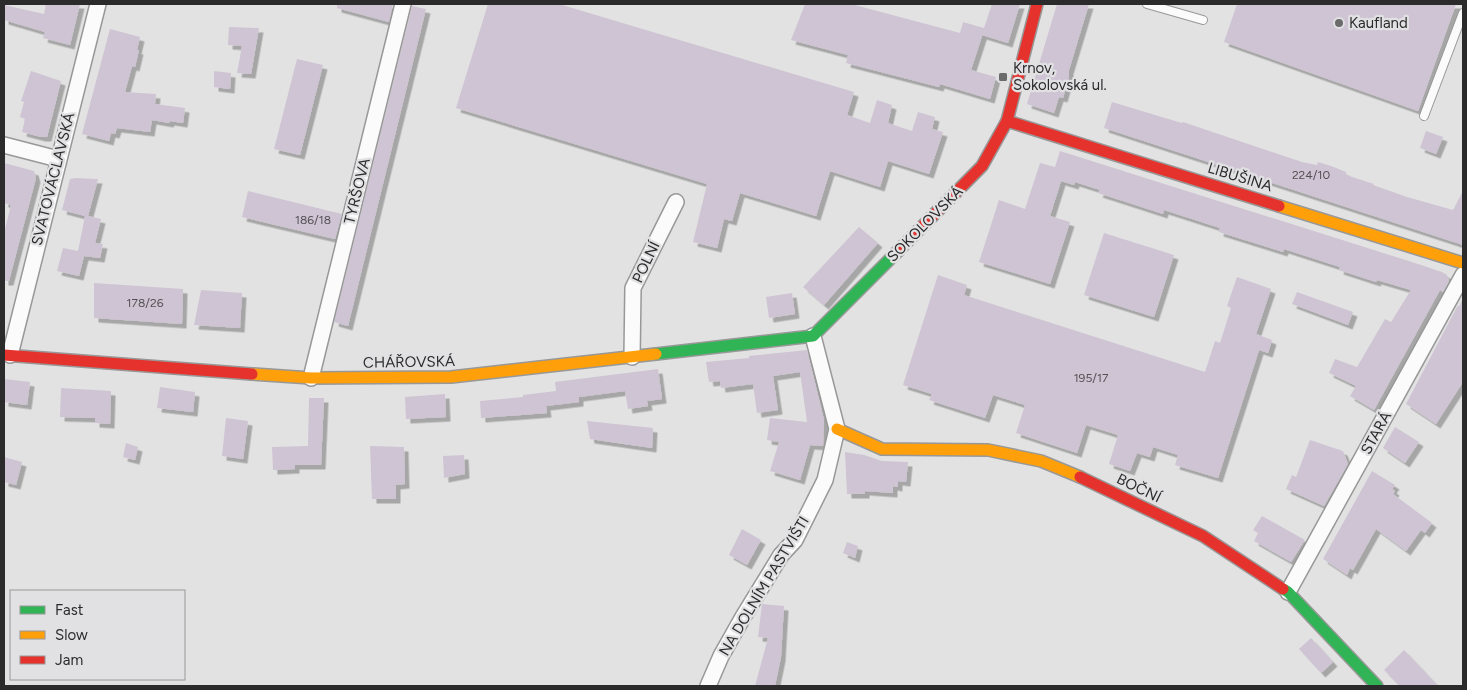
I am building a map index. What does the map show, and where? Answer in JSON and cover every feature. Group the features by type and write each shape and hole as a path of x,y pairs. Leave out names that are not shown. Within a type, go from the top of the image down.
{"street":[{"name":"SVATOVÁCLAVSKÁ","path":"7,355 98,4"},
{"name":"TYRŠOVA","path":"311,378 403,4"},
{"name":"SOKOLOVSKÁ","path":"812,336 982,166 1007,121 1038,4"},
{"name":"LIBUŠINA","path":"1007,121 1463,263"},
{"path":"4,145 58,159"},
{"name":"POLNÍ","path":"632,356 633,288 676,202"},
{"name":"STARÁ","path":"1288,592 1463,275"},
{"path":"812,336 837,429"},
{"name":"CHÁŘOVSKÁ","path":"7,355 311,378 451,377 812,336"},
{"name":"BOČNÍ","path":"837,429 882,449 988,450 1041,461 1089,480 1203,536 1288,592 1377,686"},
{"name":"NA DOLNÍM PASTVIŠTI","path":"708,686 721,656 742,617 781,555 795,540 825,480 837,429"}],"lane":[{"path":"1147,4 1203,20"},
{"path":"1424,116 1463,13"}],"building":[{"path":"46,4 80,4 70,45 43,38 45,32 4,20 4,5 44,14"},
{"path":"337,4 393,4 389,22 337,8"},
{"path":"488,4 559,4 854,92 847,115 870,123 877,100 892,105 888,123 912,131 918,112 935,117 932,129 943,132 929,174 888,161 880,187 830,171 816,216 740,193 732,221 724,219 717,248 693,242 707,184 456,108"},
{"path":"805,4 851,4 960,33 963,22 984,28 992,4 1020,4 1008,43 982,35 971,70 996,77 990,99 940,84 939,87 846,63 848,55 791,40"},
{"path":"1057,4 1089,4 1069,70 1063,98 1059,97 1054,113 1027,104"},
{"path":"1237,4 1456,4 1418,111 1224,42"},
{"path":"412,6 426,9 348,326 334,322"},
{"path":"229,27 259,28 251,74 237,73 242,46 228,45"},
{"path":"110,29 140,37 135,67 132,66 125,92 156,94 155,104 185,108 183,123 152,120 150,132 117,128 115,134 111,133 109,141 82,134"},
{"path":"297,59 323,65 300,155 274,149"},
{"path":"31,71 61,81 47,137 22,132 25,119 20,117 24,102 21,101"},
{"path":"214,71 231,73 230,89 214,87"},
{"path":"1112,102 1183,122 1302,162 1317,165 1318,162 1331,166 1346,172 1346,175 1373,185 1453,210 1463,191 1463,245 1104,128"},
{"path":"1426,131 1443,137 1436,154 1420,148"},
{"path":"1060,151 1442,272 1447,275 1449,281 1443,292 1440,290 1374,410 1350,396 1356,386 1329,373 1335,359 1357,367 1385,319 1391,322 1411,290 1377,280 1376,282 1339,270 1340,267 1284,249 1283,252 1219,232 1220,228 1164,210 1163,214 1098,193 1100,190 1075,182 1074,185 1061,181 1050,216 1070,222 1050,284 979,262 999,200 1025,209 1040,163 1055,167"},
{"path":"4,163 34,171 36,178 9,281 4,281 4,233 11,205 4,203"},
{"path":"70,179 98,179 88,216 101,219 95,243 103,244 100,258 84,256 79,276 57,271 63,248 78,251 85,216 62,210"},
{"path":"248,191 342,214 335,239 242,217"},
{"path":"859,227 878,243 824,305 803,287"},
{"path":"1104,233 1174,255 1154,317 1084,295"},
{"path":"938,275 967,285 964,295 1205,372 1215,341 1220,343 1231,308 1227,306 1237,277 1271,289 1256,334 1272,340 1268,353 1259,350 1218,478 1175,465 1178,455 1153,447 1150,457 1137,453 1130,471 1109,464 1118,435 1086,425 1077,453 1016,433 1025,405 993,395 985,418 929,400 932,394 903,385"},
{"path":"94,283 183,289 182,324 94,318"},
{"path":"201,290 242,293 240,328 194,325"},
{"path":"1297,292 1353,312 1348,325 1292,304"},
{"path":"792,293 795,314 769,318 766,297"},
{"path":"1463,298 1463,382 1436,424 1406,404"},
{"path":"807,350 824,420 823,446 810,445 800,480 770,471 779,442 767,440 770,418 807,422 800,372 773,376 778,410 757,413 753,384 721,388 720,381 709,382 706,362"},
{"path":"658,369 662,399 647,401 648,406 628,409 625,391 579,397 579,402 546,406 547,413 481,418 480,401 523,397 523,395 556,391 555,382"},
{"path":"4,379 30,382 27,405 4,402"},
{"path":"160,387 195,392 193,412 157,408"},
{"path":"61,388 111,391 110,424 95,423 95,418 60,417"},
{"path":"445,394 446,417 406,419 405,397"},
{"path":"309,398 324,398 321,465 295,465 295,469 273,470 272,447 308,446"},
{"path":"226,418 248,421 243,459 222,456"},
{"path":"587,421 653,428 652,448 590,439"},
{"path":"1395,427 1419,442 1405,463 1383,448"},
{"path":"1310,440 1343,451 1348,464 1324,506 1286,489 1292,475 1296,477"},
{"path":"126,443 138,447 135,460 123,457"},
{"path":"370,446 404,447 405,484 396,485 396,499 372,499"},
{"path":"845,452 864,455 882,461 908,462 906,482 898,481 898,487 893,486 893,493 865,491 865,494 847,494"},
{"path":"464,455 465,474 444,478 443,456"},
{"path":"4,457 22,462 16,485 4,482"},
{"path":"1372,471 1395,485 1392,489 1395,491 1393,494 1432,523 1425,533 1421,530 1406,551 1376,529 1353,570 1350,568 1347,575 1323,559"},
{"path":"1262,516 1305,540 1291,562 1254,541 1258,533 1253,530"},
{"path":"742,529 761,540 747,565 729,555"},
{"path":"847,542 858,546 855,558 843,553"},
{"path":"762,604 784,606 781,657 775,686 755,686 768,638 758,637"},
{"path":"1311,638 1333,662 1321,673 1299,649"},
{"path":"1404,650 1438,686 1400,686 1384,670"}],"traffic: fast":[{"path":"656,354 813,336 898,251"},
{"path":"1283,589 1288,592 1377,686"}],"traffic: slow":[{"path":"1279,206 1463,263"},
{"path":"252,374 311,378 451,377 656,354"},
{"path":"837,429 882,449 988,450 1041,461 1080,477"}],"traffic: jam":[{"path":"898,251 982,166 1007,121 1037,4"},
{"path":"1007,121 1279,206"},
{"path":"4,355 252,374"},
{"path":"1080,477 1203,536 1283,589"}],"place":[{"name":"Kaufland","path":"1339,23"},
{"name":"Krnov, Sokolovská ul.","path":"1003,77"}]}
